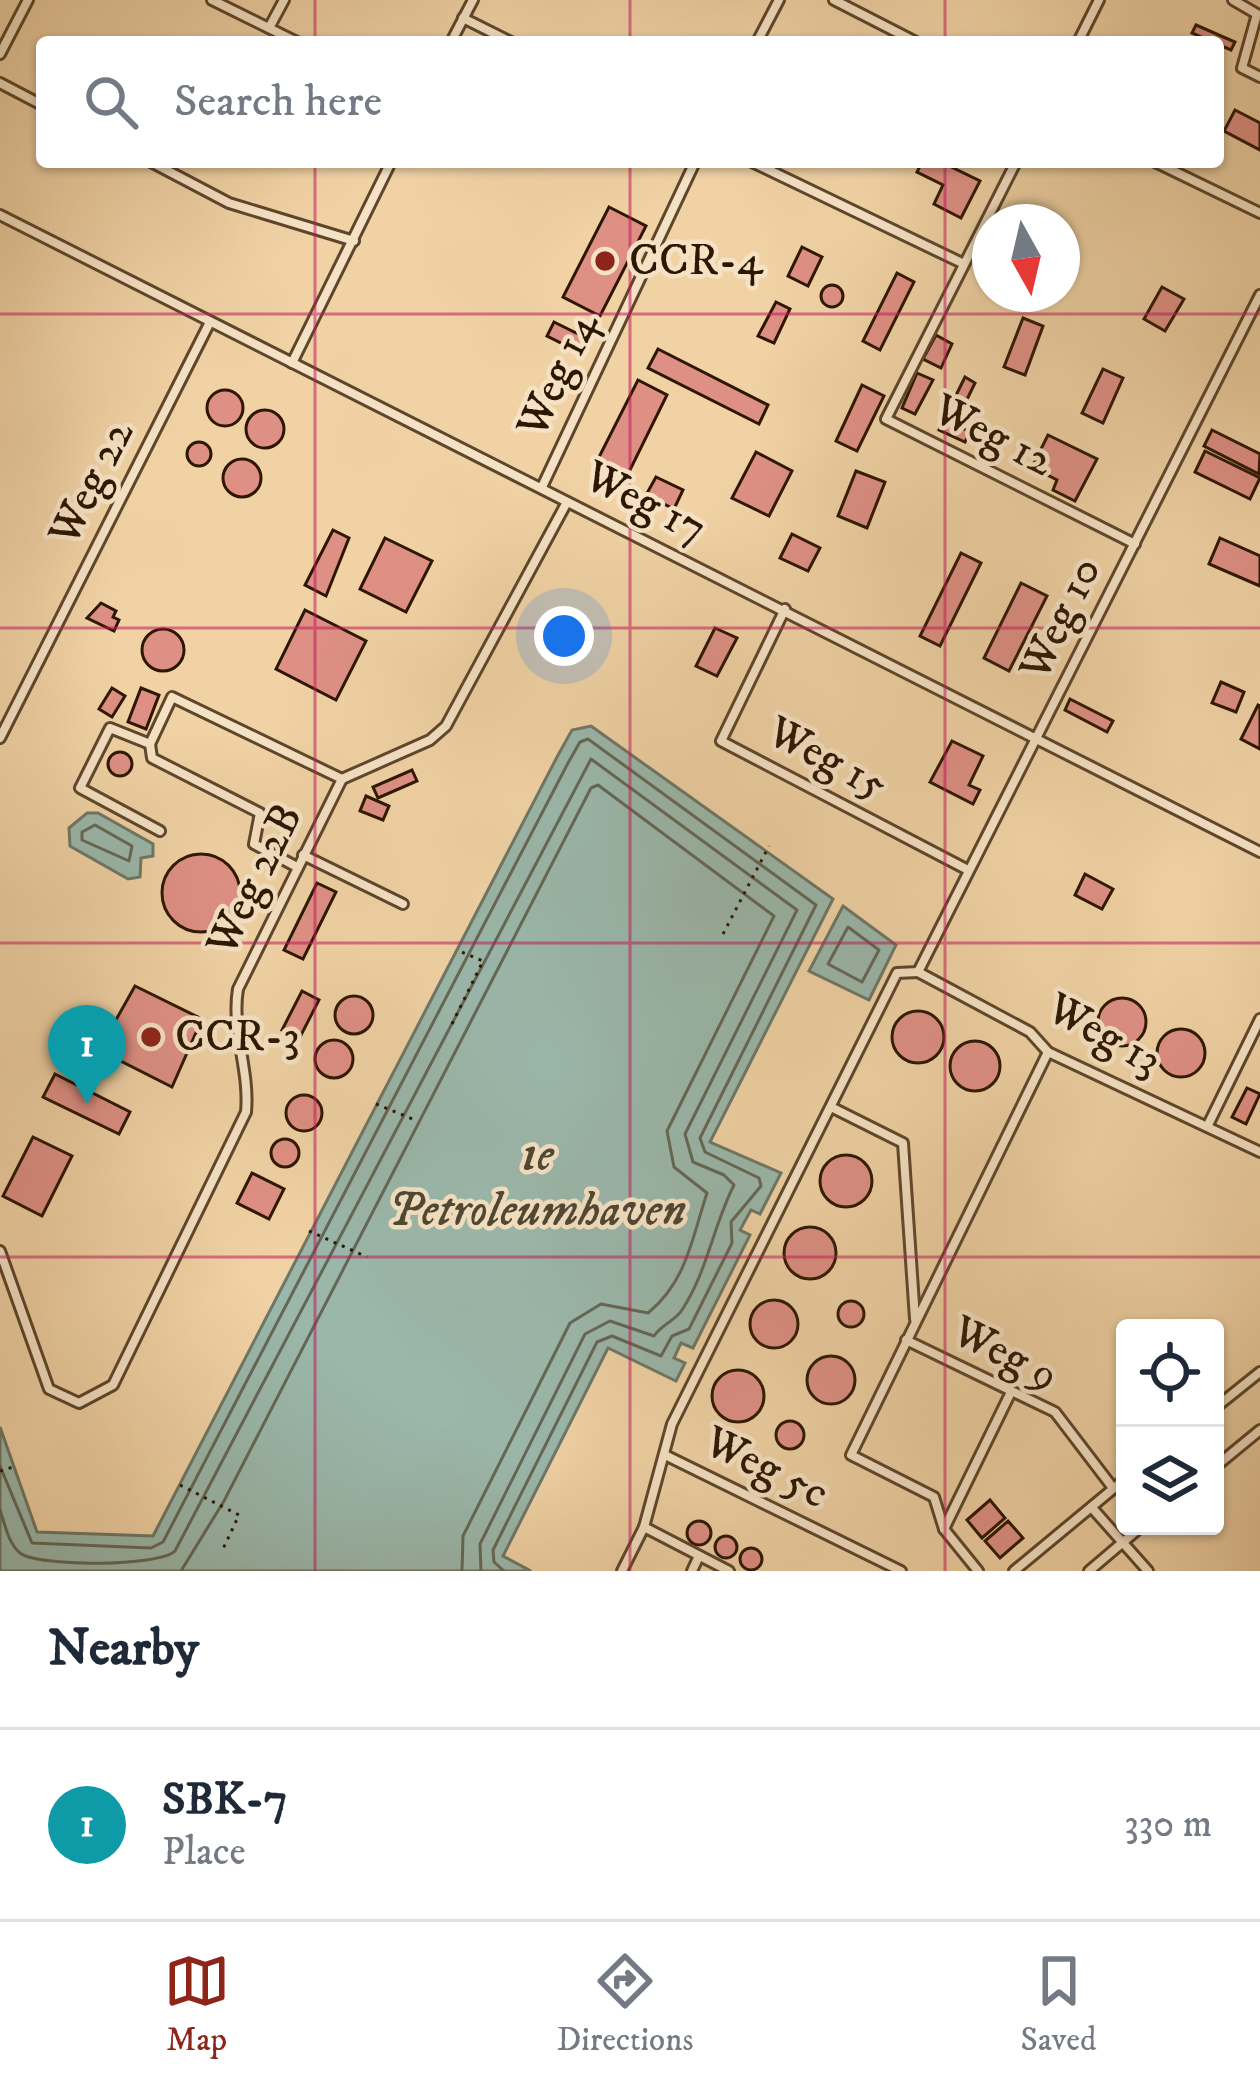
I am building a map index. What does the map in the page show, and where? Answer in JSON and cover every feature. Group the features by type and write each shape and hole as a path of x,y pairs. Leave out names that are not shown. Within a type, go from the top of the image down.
{"lane":[{"path":"0,54 28,0"},
{"path":"212,0 285,36"},
{"path":"269,28 284,0"},
{"path":"454,36 473,0"},
{"path":"760,36 779,0"},
{"path":"834,0 904,36"},
{"path":"1081,36 1099,0"},
{"path":"1233,0 1258,14 1242,68 1260,77"},
{"path":"463,18 499,36"},
{"path":"0,82 36,102"},
{"path":"162,168 229,203 354,241"},
{"path":"292,363 389,168"},
{"name":"Weg 14","path":"542,487 692,168"},
{"path":"764,168 962,263"},
{"name":"Weg 12","path":"1013,168 886,418 1135,544"},
{"path":"1167,168 1260,213"},
{"name":"Weg 17","path":"0,215 1260,852"},
{"name":"Weg 10","path":"832,1107 897,974 918,971 1260,295"},
{"name":"Weg 22","path":"0,738 210,322"},
{"name":"Weg 22B","path":"0,1252 44,1382 57,1397 79,1403 113,1385 246,1112 248,1090 234,1009 238,988 342,779 430,740 446,726 567,502"},
{"name":"Weg 15","path":"785,609 721,741 968,871"},
{"path":"297,867 254,844 260,813 152,758 150,744 172,697 342,779"},
{"path":"150,744 110,728 80,788 160,831"},
{"path":"303,855 403,904"},
{"name":"Weg 13","path":"918,971 1030,1031 1048,1052 1260,1152"},
{"path":"1208,1126 1260,1019"},
{"path":"978,1571 944,1528 934,1497 851,1454 1048,1052"},
{"path":"622,1571 644,1527 672,1424 832,1107 903,1143 916,1321"},
{"name":"Weg 9","path":"906,1340 1054,1412 1113,1488"},
{"path":"1224,1401 1260,1372"},
{"path":"944,1528 1011,1392"},
{"path":"1224,1459 1260,1430"},
{"name":"Weg 5c","path":"667,1456 902,1571"},
{"path":"1014,1571 1116,1486"},
{"path":"1093,1509 1148,1571"},
{"path":"644,1527 729,1571"},
{"path":"1089,1571 1131,1535"},
{"path":"692,1571 699,1556"}],"path":[{"path":"723,934 769,846"},
{"path":"452,1024 483,961 457,950"},
{"path":"376,1104 415,1120"},
{"path":"309,1231 367,1257"},
{"path":"0,1471 13,1468"},
{"path":"180,1485 238,1515 224,1549"}],"water":[{"name":"1e Petroleumhaven","path":"591,726 833,899 710,1142 781,1173 760,1214 751,1210 740,1230 750,1235 693,1348 681,1343 674,1358 685,1363 676,1381 608,1348 503,1556 531,1571 0,1571 0,1427 37,1532 153,1536 557,757 572,730"},
{"path":"87,813 98,813 153,844 153,856 141,858 140,877 128,879 70,846 69,828"},
{"path":"843,906 896,945 869,1000 809,971"}],"building":[{"path":"1196,25 1221,36 1199,36 1192,33"},
{"path":"1235,110 1260,123 1260,150 1224,131"},
{"path":"919,168 953,168 980,181 961,218 934,204 943,185 917,172"},
{"name":"CCR-4","path":"609,207 646,226 600,316 563,297"},
{"path":"802,247 822,257 808,286 788,276"},
{"path":"897,273 914,282 880,350 863,341"},
{"path":"832,285 843,296 832,307 821,296"},
{"path":"1162,287 1184,299 1165,331 1144,319"},
{"path":"776,302 790,309 774,343 758,336"},
{"path":"1023,318 1043,326 1025,375 1004,367"},
{"path":"554,322 590,340 583,354 547,336"},
{"path":"936,335 952,344 941,368 923,359"},
{"path":"658,349 768,405 759,424 648,368"},
{"path":"1103,369 1123,378 1103,423 1082,413"},
{"path":"917,373 933,380 915,414 902,408"},
{"path":"965,377 975,383 955,424 970,432 965,442 939,430"},
{"path":"638,380 667,395 626,478 596,463"},
{"path":"862,385 884,396 857,451 836,441"},
{"path":"225,390 238,395 243,408 238,421 225,426 212,421 207,408 212,395"},
{"path":"265,410 279,415 284,429 279,443 265,448 251,443 246,429 251,415"},
{"path":"1212,430 1260,454 1259,474 1204,446"},
{"path":"1048,435 1097,459 1075,501 1053,490 1057,480 1032,467"},
{"path":"199,442 208,445 208,463 199,466 190,463 187,454 190,445"},
{"path":"1205,451 1260,478 1250,499 1195,472"},
{"path":"756,452 792,471 769,516 732,498"},
{"path":"242,459 255,465 261,478 255,491 242,497 229,491 223,478 229,465"},
{"path":"856,471 885,482 867,528 838,516"},
{"path":"656,477 683,490 674,509 646,495"},
{"path":"333,530 349,538 326,596 305,585"},
{"path":"792,534 820,548 808,571 780,558"},
{"path":"385,538 432,561 406,612 360,589"},
{"path":"1220,538 1260,556 1260,586 1209,564"},
{"path":"961,553 981,563 940,646 920,636"},
{"path":"1021,583 1047,596 1009,671 984,658"},
{"path":"101,603 116,611 113,617 119,620 114,631 87,618"},
{"path":"305,610 366,641 336,700 276,669"},
{"path":"715,628 737,638 717,676 696,666"},
{"path":"163,629 178,635 184,650 178,665 163,671 148,665 142,650 148,635"},
{"path":"1221,682 1244,692 1236,712 1212,703"},
{"path":"112,688 125,696 112,717 99,709"},
{"path":"141,688 159,695 146,729 128,722"},
{"path":"1070,699 1113,721 1107,732 1065,710"},
{"path":"1260,706 1260,749 1241,739"},
{"path":"952,741 983,756 969,785 980,790 973,804 930,782"},
{"path":"120,752 129,755 129,773 120,776 111,773 108,764 111,755"},
{"path":"412,770 417,781 378,798 373,787"},
{"path":"366,796 389,806 383,820 360,811"},
{"path":"201,854 228,866 240,893 228,920 201,932 174,920 162,893 174,866"},
{"path":"1085,874 1113,889 1102,909 1075,895"},
{"path":"317,883 336,892 303,959 284,950"},
{"name":"CCR-3","path":"135,986 202,1019 172,1087 99,1050"},
{"path":"302,991 319,1000 299,1039 282,1030"},
{"path":"354,996 367,1002 373,1015 367,1028 354,1034 341,1028 335,1015 341,1002"},
{"path":"1122,998 1139,1005 1146,1022 1139,1039 1122,1046 1105,1039 1098,1022 1105,1005"},
{"path":"918,1011 937,1018 944,1037 937,1056 918,1063 899,1056 892,1037 899,1018"},
{"path":"1181,1029 1198,1036 1205,1053 1198,1070 1181,1077 1164,1070 1157,1053 1164,1036"},
{"path":"334,1040 347,1046 353,1059 347,1072 334,1078 321,1072 315,1059 321,1046"},
{"path":"975,1041 993,1048 1000,1066 993,1084 975,1091 957,1084 950,1066 957,1048"},
{"path":"55,1074 130,1112 119,1134 43,1097"},
{"path":"1247,1088 1260,1094 1246,1124 1232,1117"},
{"path":"304,1095 317,1100 322,1113 317,1126 304,1131 291,1126 286,1113 291,1100"},
{"path":"33,1137 72,1156 42,1216 3,1196"},
{"path":"285,1139 295,1143 299,1153 295,1163 285,1167 275,1163 271,1153 275,1143"},
{"path":"846,1155 864,1163 872,1181 864,1199 846,1207 828,1199 820,1181 828,1163"},
{"path":"252,1173 284,1189 269,1219 237,1203"},
{"path":"810,1227 828,1235 836,1253 828,1271 810,1279 792,1271 784,1253 792,1235"},
{"path":"774,1300 791,1307 798,1324 791,1341 774,1348 757,1341 750,1324 757,1307"},
{"path":"851,1301 864,1314 851,1327 838,1314"},
{"path":"831,1356 848,1363 855,1380 848,1397 831,1404 814,1397 807,1380 814,1363"},
{"path":"738,1370 756,1378 764,1396 756,1414 738,1422 720,1414 712,1396 720,1378"},
{"path":"790,1421 800,1425 804,1435 800,1445 790,1449 780,1445 776,1435 780,1425"},
{"path":"990,1500 1005,1518 982,1538 967,1520"},
{"path":"699,1521 711,1533 699,1545 687,1533"},
{"path":"1008,1521 1023,1538 1000,1558 985,1541"},
{"path":"726,1536 737,1547 726,1558 715,1547"},
{"path":"751,1548 762,1559 751,1570 740,1559"}],"place":[{"name":"CCR-4","path":"605,261"},
{"name":"CCR-3","path":"151,1037"},
{"name":"SBK-7","path":"87,1104"}]}
